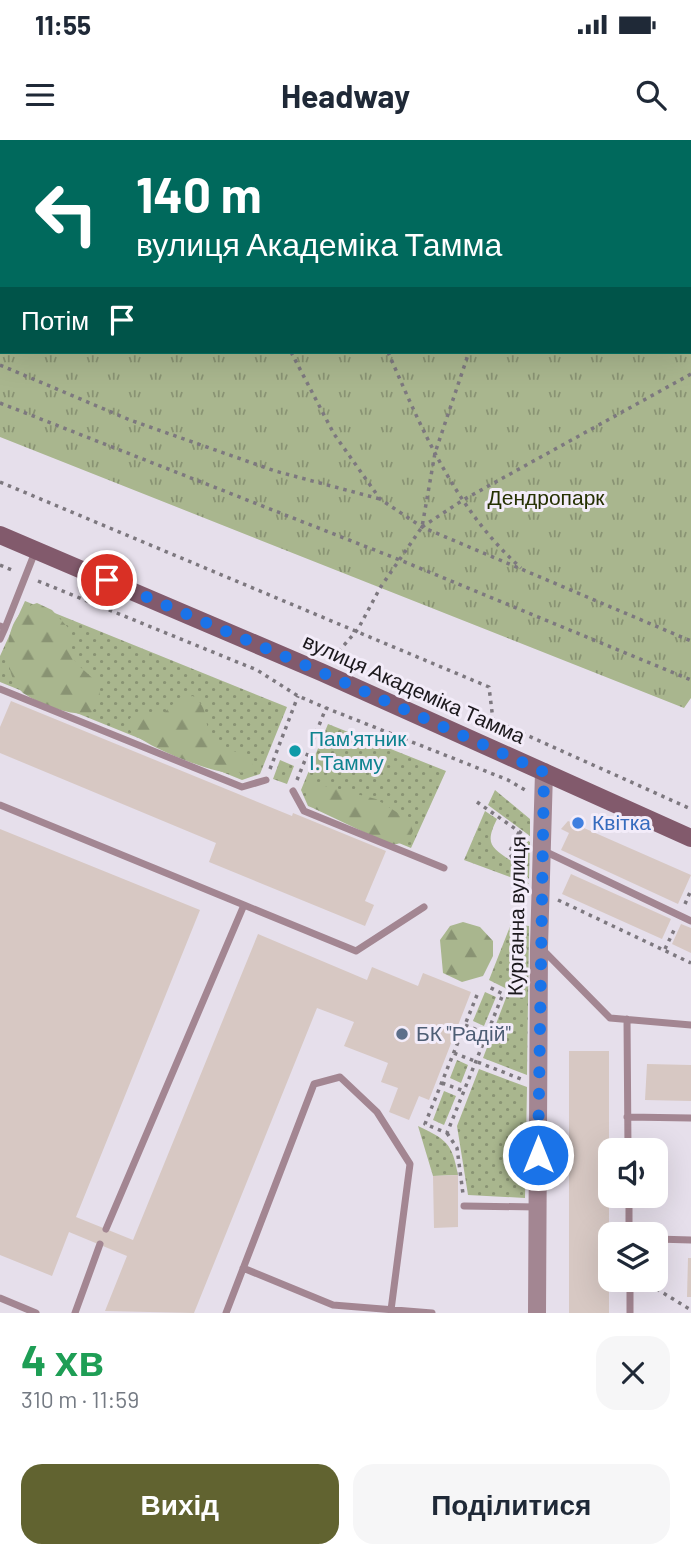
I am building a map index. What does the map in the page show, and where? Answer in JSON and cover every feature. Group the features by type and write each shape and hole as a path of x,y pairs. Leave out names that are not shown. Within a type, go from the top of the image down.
{"main road":[{"name":"вулиця Академіка Тамма","path":"0,535 321,672 691,838"}],"street":[{"name":"Курганна вулиця","path":"537,1313 539,946 535,844 543,801 544,772"}],"lane":[{"path":"0,639 2,627 35,550"},
{"path":"0,689 242,788 266,780"},
{"path":"293,791 304,811 444,868"},
{"path":"0,805 356,951 424,907"},
{"path":"535,844 691,921"},
{"path":"106,1229 244,905"},
{"path":"539,946 610,1018 691,1025"},
{"path":"626,1019 628,1138"},
{"path":"226,1313 314,1084 340,1077 377,1112 410,1164 391,1310"},
{"path":"627,1117 691,1118"},
{"path":"464,1206 538,1208"},
{"path":"668,1239 691,1240"},
{"path":"75,1313 100,1244"},
{"path":"243,1268 333,1305 432,1313"},
{"path":"629,1292 630,1313"},
{"path":"0,1298 36,1313"}],"path":[{"path":"292,354 334,434 380,499"},
{"path":"389,354 435,453 472,516 499,548 524,570"},
{"path":"422,527 435,453 469,354"},
{"path":"0,365 130,420 275,471 380,499 422,527 691,642"},
{"path":"321,672 358,629 422,527 463,500 691,374"},
{"path":"0,403 400,560 691,680"},
{"path":"0,482 358,629 489,687 493,720 691,809"},
{"path":"0,565 257,670 298,696 508,780 543,801"},
{"path":"266,780 298,696"},
{"path":"293,791 326,708"},
{"path":"477,802 535,844"},
{"path":"519,832 509,853 529,882"},
{"path":"553,897 691,962"},
{"path":"447,1133 503,994 487,986"},
{"path":"464,1206 457,1148 447,1133 425,1124 477,995"},
{"path":"465,1025 487,1034"},
{"path":"454,1053 527,1081"},
{"path":"442,1083 464,1091"},
{"path":"661,1292 691,1310"}],"green space":[{"name":"Дендропарк","path":"0,354 691,354 691,698 684,708 0,437"},
{"path":"25,601 287,707 260,774 242,780 0,682 0,656"},
{"path":"37,603 52,610 72,632 72,656 100,685 100,702 90,714 73,713 47,705 23,693 16,684 8,658 11,630 25,609"},
{"path":"193,696 202,706 214,740 229,749 250,756 253,763 250,771 228,773 190,762 147,743 129,729 130,718 139,713 164,713 179,698"},
{"path":"328,724 446,771 411,848 308,806 301,790"},
{"path":"280,760 294,766 287,784 273,779"},
{"path":"313,783 376,799 409,820 413,831 405,841 391,845 315,809 306,800 307,788"},
{"path":"495,790 530,819 530,836 488,805"},
{"path":"485,811 497,819 491,835 492,844 516,866 529,884 464,860"},
{"path":"523,838 530,842 529,879 513,857"},
{"path":"463,922 480,927 493,941 493,956 483,976 462,982 443,973 440,940 450,926"},
{"path":"511,924 529,926 527,1075 483,1058 509,990 489,980"},
{"path":"485,992 496,997 484,1026 473,1021"},
{"path":"457,1060 468,1065 461,1083 450,1078"},
{"path":"479,1069 527,1087 525,1198 468,1195 457,1126"},
{"path":"444,1091 456,1096 444,1125 433,1120"},
{"path":"418,1126 447,1144 458,1175 433,1176"}],"building":[{"path":"11,701 292,816 293,813 386,851 365,901 374,905 365,926 209,862 216,843 0,753 0,727"},
{"path":"568,821 691,875 678,904 561,850 569,833 561,829"},
{"path":"0,829 200,910 76,1217 133,1240 258,934 367,980 372,967 418,986 423,973 471,992 429,1100 419,1096 409,1120 389,1112 398,1088 381,1082 388,1063 344,1046 354,1022 317,1008 194,1313 105,1311 127,1256 69,1232 52,1276 0,1255"},
{"path":"571,874 671,919 662,939 562,894"},
{"path":"681,924 691,928 691,953 672,944"},
{"path":"569,1051 609,1051 609,1138 598,1138 598,1208 609,1208 609,1222 598,1222 598,1292 609,1292 609,1313 569,1313"},
{"path":"647,1064 691,1065 691,1101 645,1100"},
{"path":"458,1175 458,1227 434,1228 433,1176"},
{"path":"688,1258 691,1258 691,1297 687,1297"}],"place":[{"name":"Пам'ятник І.Тамму","path":"295,751"},
{"name":"Квітка","path":"578,823"},
{"name":"БК \"Радій\"","path":"402,1034"}],"route":[{"path":"107,580 544,772 539,946 538,1155"}]}
